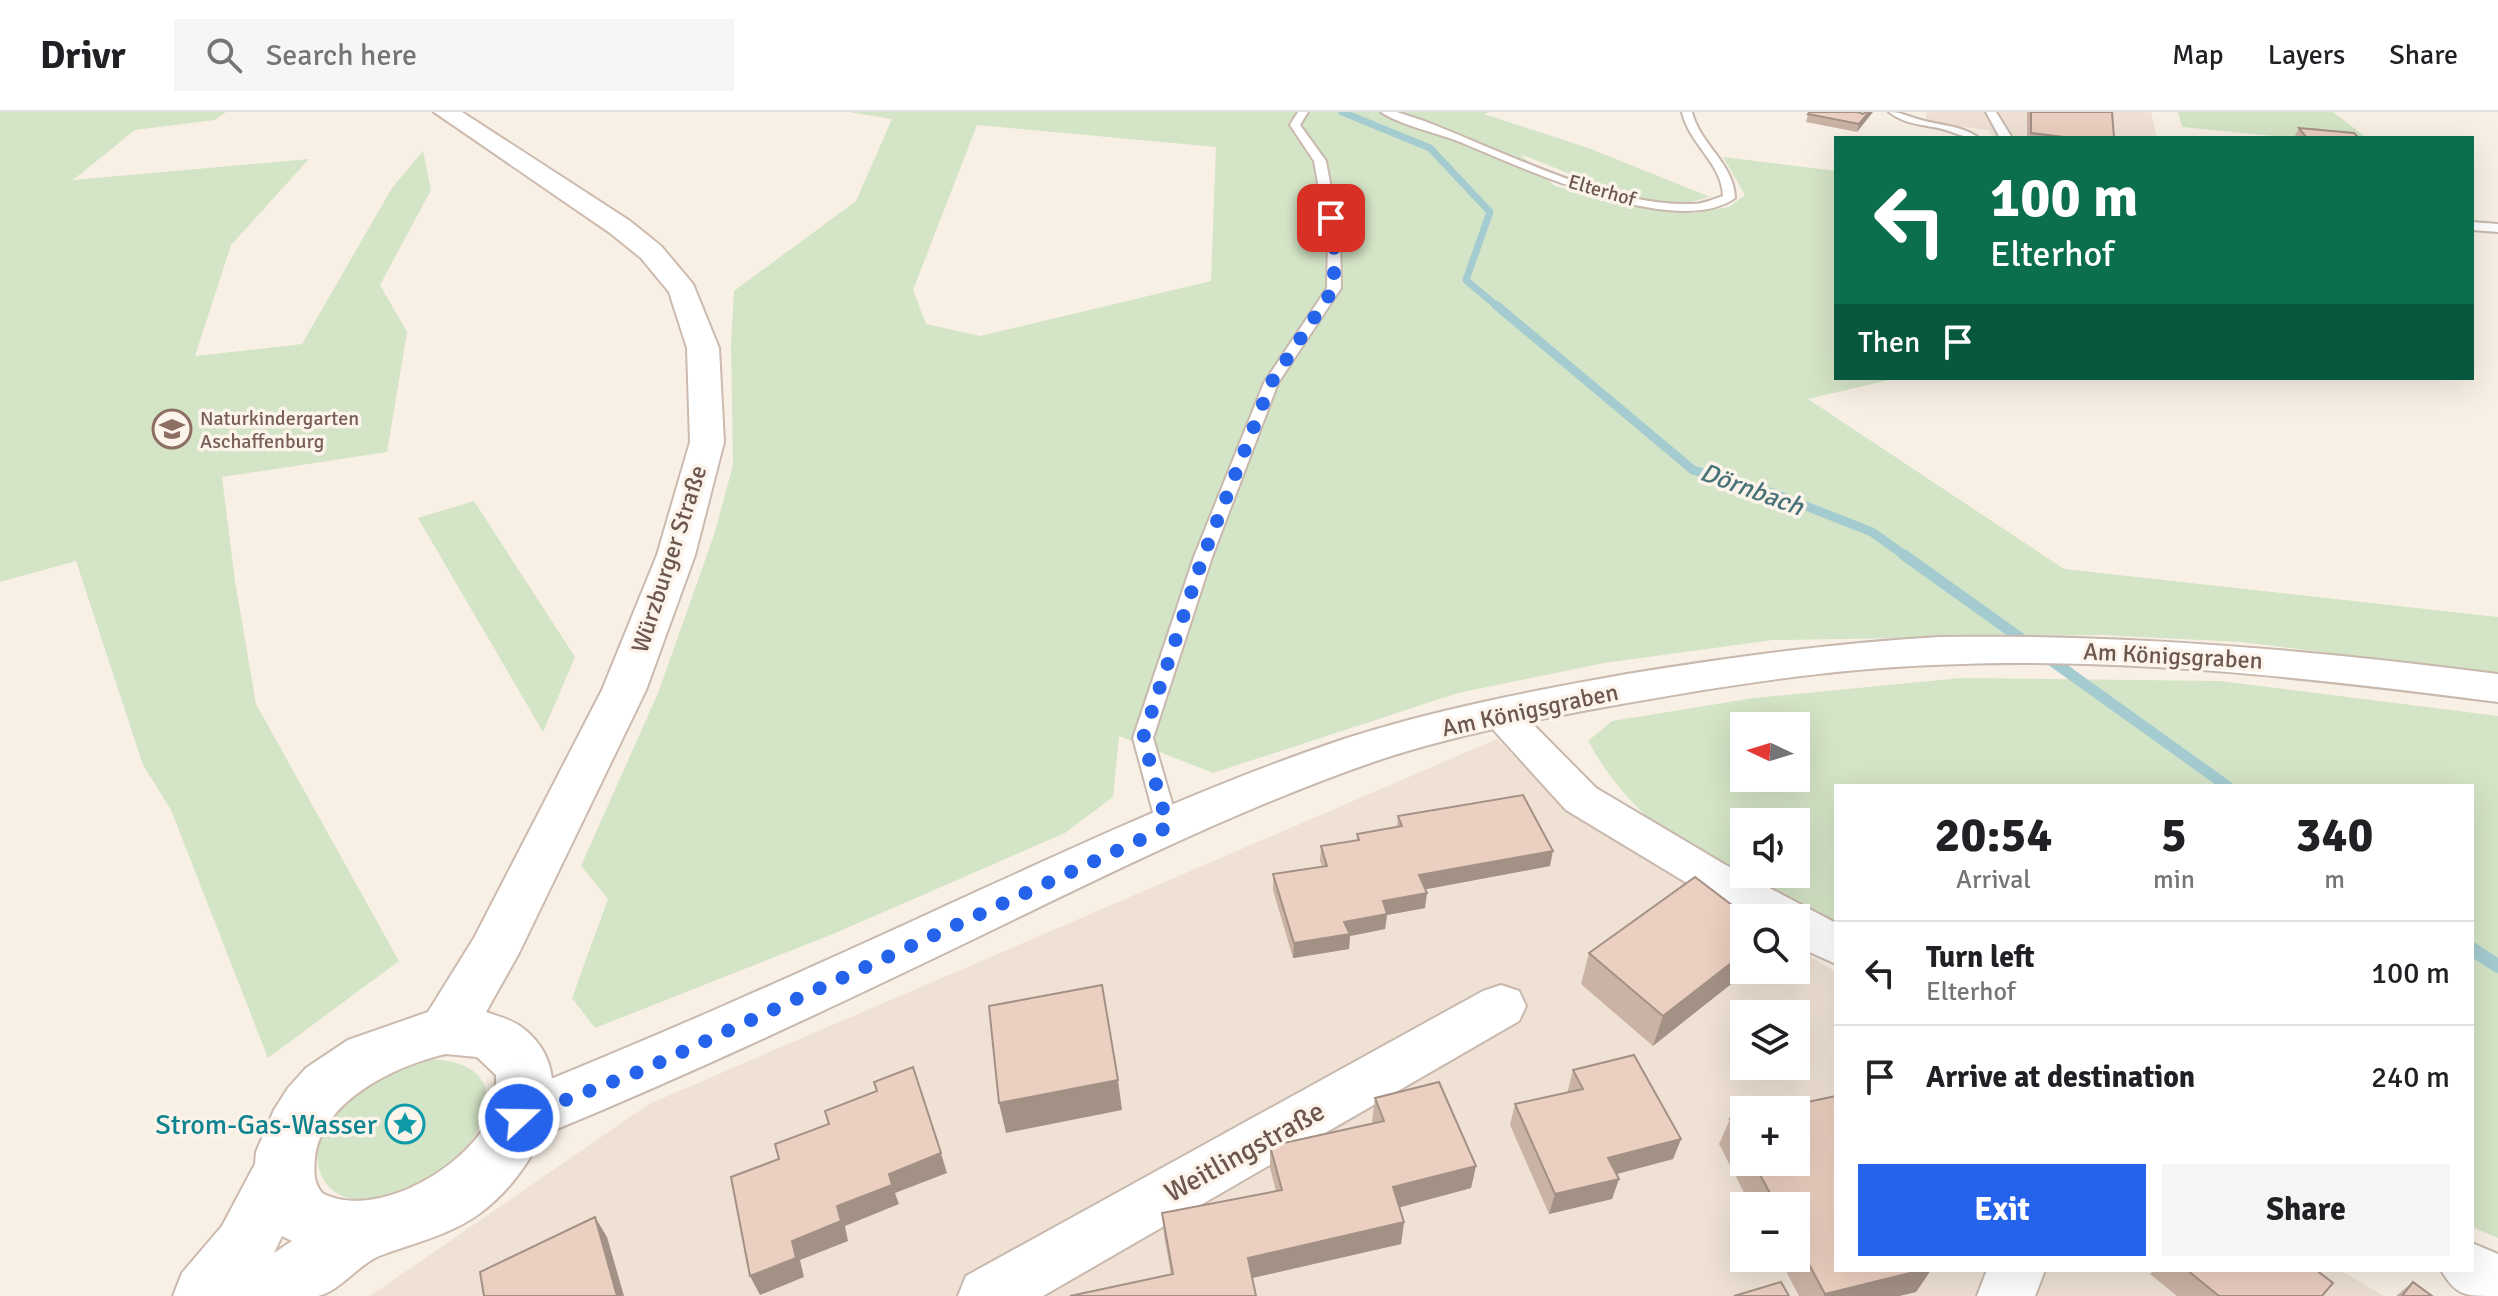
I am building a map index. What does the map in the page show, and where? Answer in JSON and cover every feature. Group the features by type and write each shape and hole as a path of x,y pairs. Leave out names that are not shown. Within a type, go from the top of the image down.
{"main road":[{"name":"Würzburger Straße","path":"446,112 575,196 651,252 683,290 703,348 707,442 676,555 624,690 493,953 460,1032"},
{"name":"Am Königsgraben","path":"522,1098 629,1076 1168,827 1332,760 1499,714 1688,678 1829,660 1936,651 2108,650 2257,659 2498,688"},
{"path":"205,1296 244,1247 281,1174 286,1145 301,1115 325,1087 363,1058 404,1039 460,1032 498,1041 515,1056 522,1098 508,1141 490,1165 468,1186 411,1219 366,1229 339,1229 316,1223 297,1211 286,1194 281,1174"},
{"path":"264,1296 366,1229"}],"street":[{"path":"1499,714 1581,799 1759,904"},
{"path":"1810,931 1834,944"},
{"name":"Weitlingstraße","path":"987,1296 1501,1006"},
{"path":"2006,1296 2015,1272"},
{"path":"2474,1272 2498,1284"}],"lane":[{"path":"1168,827 1143,738 1203,557 1271,383 1334,288 1334,238 1320,161 1295,125 1303,112"},
{"name":"Elterhof","path":"1386,112 1608,194 1664,206 1689,208 1719,204 1729,198 1730,191 1723,173 1692,133 1687,112"},
{"path":"1842,112 1862,116 1864,112"},
{"path":"1894,112 1918,123 1948,127 1968,136"},
{"path":"1991,112 2005,136"},
{"path":"2474,226 2498,228"}],"shaded area":[{"path":"1927,112 2151,112 2157,136 1991,136 1989,130 1925,122"},
{"path":"1497,739 1579,820 1730,909 1730,984 1810,984 1810,956 1834,971 1834,1272 2343,1272 2384,1296 370,1296 649,1104"}],"green space":[{"path":"0,112 226,112 215,120 135,130 73,180 309,159 231,245 195,356 302,344 392,188 423,151 431,190 380,285 407,332 387,452 222,477 235,581 256,704 399,961 268,1058 171,810 143,765 76,561 0,582"},
{"path":"849,112 1489,112 1484,114 1591,149 1710,197 1683,203 1638,197 1598,185 1520,154 1555,186 1628,205 1696,213 1729,207 1745,195 1723,157 1834,171 1834,380 1889,380 1808,399 2064,569 2498,617 2498,674 2241,642 2102,635 1773,640 1604,663 1458,693 1213,773 1119,736 1113,797 1065,833 833,934 595,1028 572,998 608,899 581,866 658,693 714,535 733,465 731,344 734,291 856,201 892,119","holes":["977,125 1216,147 1211,281 980,336 926,324 913,290"]},
{"path":"2178,112 2333,112 2364,136 2273,136 2182,127"},
{"path":"474,501 575,657 543,732 418,518"},
{"path":"1961,678 2220,681 2498,716 2498,1238 2474,1228 2474,784 1834,784 1834,928 1810,916 1810,904 1785,904 1754,888 1810,888 1810,808 1730,808 1730,876 1696,855 1636,807 1588,741 1612,721 1754,698"},
{"path":"422,1059 451,1062 471,1069 483,1082 487,1097 485,1114 477,1133 445,1169 412,1188 366,1200 346,1197 331,1189 322,1176 318,1159 319,1141 327,1121 341,1102 359,1088"}],"building":[{"path":"1869,112 1859,124 1808,114"},
{"path":"2031,112 2112,112 2114,136 2031,133"},
{"path":"2299,128 2354,133 2357,136 2305,136"},
{"path":"1523,795 1553,851 1419,875 1427,893 1383,901 1387,914 1344,922 1350,934 1294,943 1273,874 1327,866 1321,846 1359,840 1357,834 1402,826 1398,816"},
{"path":"1695,877 1731,904 1730,964 1663,1016 1589,953"},
{"path":"1102,985 1118,1080 999,1103 989,1006"},
{"path":"1634,1055 1681,1139 1608,1158 1619,1179 1555,1194 1515,1104 1583,1089 1573,1070"},
{"path":"913,1067 941,1153 889,1174 892,1185 837,1206 841,1221 792,1241 796,1258 750,1276 731,1177 779,1159 775,1144 829,1124 825,1111 877,1091 874,1082"},
{"path":"1439,1082 1476,1166 1393,1187 1404,1222 1248,1258 1256,1296 1070,1296 1173,1274 1162,1213 1282,1190 1270,1146 1384,1121 1375,1098"},
{"path":"1834,1096 1834,1272 1914,1272 1825,1294 1810,1266 1810,1192 1769,1192 1761,1176 1810,1176 1810,1102"},
{"path":"595,1217 617,1296 484,1296 480,1272"},
{"path":"2189,1272 2319,1272 2333,1283 2322,1296 2219,1296"},
{"path":"1781,1282 1789,1296 1734,1296"},
{"path":"2413,1282 2432,1296 2402,1296"}],"waterway":[{"name":"Dörnbach","path":"1342,112 1430,148 1490,212 1466,280 1498,307"},
{"name":"Dörnbach","path":"1496,305 1693,470 1773,493 1872,532 1907,557"},
{"name":"Dörnbach","path":"1904,555 2030,645"},
{"name":"Dörnbach","path":"2044,655 2224,784"},
{"name":"Dörnbach","path":"2474,950 2498,966"}],"place":[{"name":"Naturkindergarten Aschaffenburg","path":"172,429"},
{"name":"Strom-Gas-Wasser","path":"405,1124"}],"route":[{"path":"519,1118 643,1070 1168,827 1143,738 1203,557 1271,383 1334,288 1331,218"}]}
